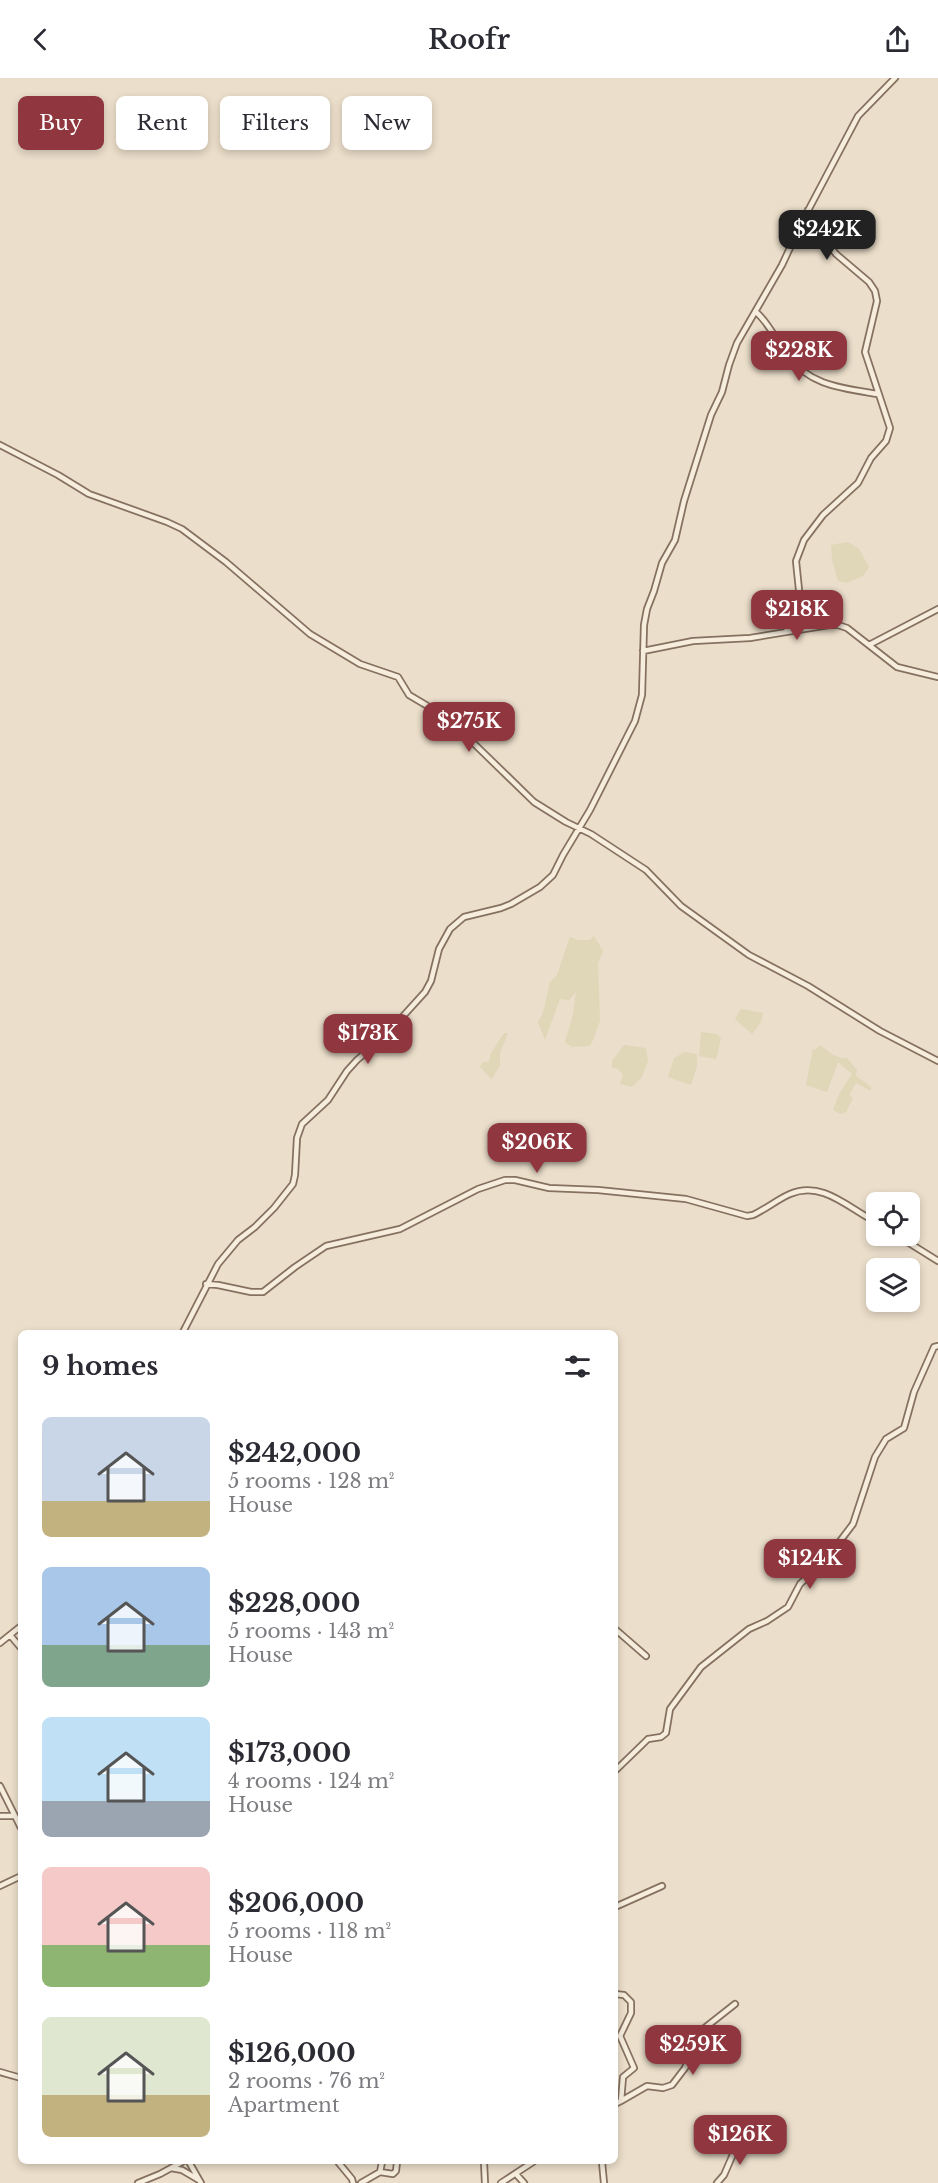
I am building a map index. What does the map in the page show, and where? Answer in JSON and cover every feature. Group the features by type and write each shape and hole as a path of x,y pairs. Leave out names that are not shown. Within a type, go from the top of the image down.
{"street":[{"path":"184,1330 218,1264 231,1247 260,1223 292,1186 296,1175 297,1138 302,1124 328,1100 357,1060 386,1035 425,992 439,949 450,929 464,916 506,906 551,879 635,722 642,696 647,609 662,563 675,540 710,418 723,392 737,343 782,265 808,210 859,114 895,78"},
{"path":"785,632 799,618 801,609 796,561 804,540 823,515 858,483 871,458 886,441 890,428 865,352 877,301 875,291 836,254 813,224 808,210"},
{"path":"756,312 766,321 788,357 814,380 830,386 878,394"},
{"path":"0,445 89,494 182,529 226,562 310,634 360,664 399,677 409,695 460,730 534,802 566,822 579,827 646,870 675,902 749,955 808,986 880,1031 938,1062"},
{"path":"869,645 938,609"},
{"path":"643,651 693,641 750,638 838,625 847,628 897,667 938,677"},
{"path":"206,1284 263,1292 294,1267 326,1246 400,1228 478,1189 505,1180 549,1188 598,1190 686,1199 747,1216 753,1215 791,1193 822,1192 836,1197 866,1217"},
{"path":"914,1246 938,1261"},
{"path":"618,1768 648,1739 660,1737 666,1733 670,1709 707,1660 749,1629 774,1617 790,1605 800,1584 815,1570 828,1563 837,1545 853,1524 862,1492 878,1451 886,1439 904,1428 915,1389 930,1354 934,1347 938,1346"},
{"path":"0,1643 18,1628"},
{"path":"618,1632 646,1656"},
{"path":"10,1635 18,1644"},
{"path":"0,1786 18,1822"},
{"path":"0,1816 15,1816"},
{"path":"0,1886 18,1877"},
{"path":"618,1906 662,1886"},
{"path":"618,1994 628,1998 632,2007 620,2036 634,2068 623,2077 621,2101"},
{"path":"618,2102 647,2086 663,2088 672,2085 685,2068 702,2030 735,2004"},
{"path":"0,2072 18,2077"},
{"path":"717,2183 724,2175 734,2152 747,2133"},
{"path":"138,2183 178,2164"},
{"path":"190,2164 198,2182"},
{"path":"340,2164 354,2182"},
{"path":"380,2172 382,2164"},
{"path":"361,2183 380,2172 393,2174 397,2164"},
{"path":"484,2164 485,2183"},
{"path":"501,2183 530,2164"},
{"path":"602,2164 604,2183"},
{"path":"171,2168 182,2170 198,2182"},
{"path":"516,2174 525,2183"}],"shaded area":[{"path":"848,542 859,549 869,567 863,576 846,583 838,581 831,545"},
{"path":"594,936 603,951 598,963 600,1021 593,1040 590,1046 572,1047 565,1042 576,992 569,1000 560,999 545,1040 538,1022 543,1013 550,982 557,975 570,937 590,940"},
{"path":"741,1009 763,1013 761,1022 752,1034 735,1019"},
{"path":"701,1032 717,1034 721,1038 716,1059 699,1056"},
{"path":"504,1033 508,1033 500,1053 500,1065 492,1079 480,1067 483,1062 489,1062 491,1053"},
{"path":"624,1045 646,1048 648,1061 642,1077 632,1087 620,1084 623,1075 618,1069 612,1067 612,1061"},
{"path":"820,1045 833,1055 847,1058 857,1070 856,1076 871,1087 871,1091 856,1083 849,1095 853,1098 846,1112 841,1114 833,1110 839,1094 852,1074 838,1062 827,1092 806,1085 813,1049 815,1050"},
{"path":"685,1052 697,1054 697,1066 691,1085 668,1077 674,1058"}]}
